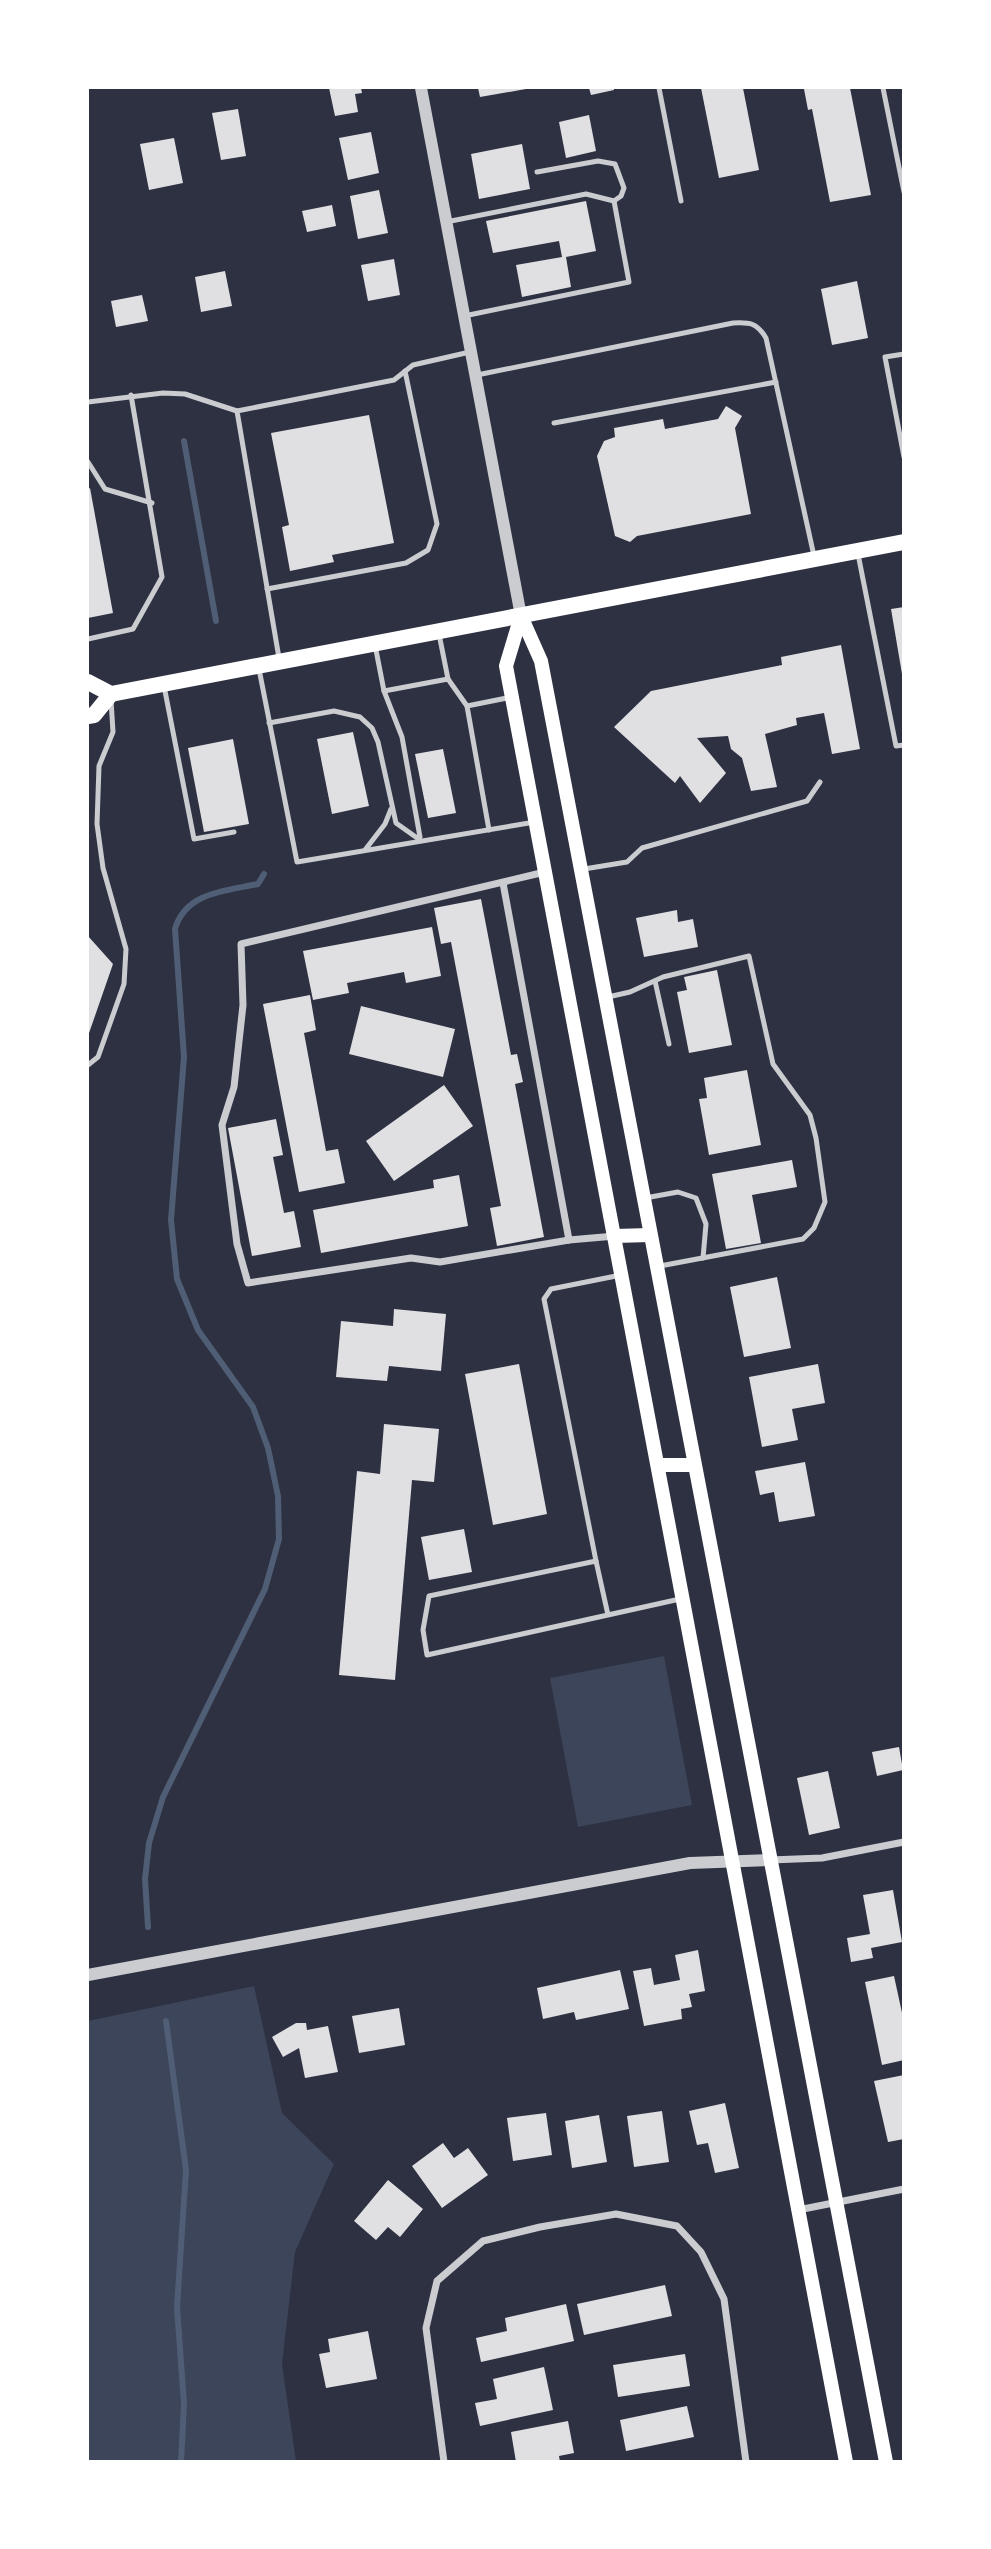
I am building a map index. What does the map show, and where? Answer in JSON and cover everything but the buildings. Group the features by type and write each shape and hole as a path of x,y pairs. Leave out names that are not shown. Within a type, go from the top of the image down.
{"main road":[{"path":"88,682 111,694 904,542"},
{"path":"521,616 506,666 846,2462"},
{"path":"521,616 541,661 886,2462"},
{"path":"88,716 94,715 111,694"},
{"path":"615,1236 650,1235"},
{"path":"658,1465 694,1465"}],"street":[{"path":"421,88 521,616"},
{"path":"545,872 241,944 243,1005 234,1087 222,1125 237,1244 248,1283 411,1258 440,1262 569,1240 615,1236"},
{"path":"503,883 569,1240"},
{"path":"88,1975 690,1863 822,1858 904,1842"},
{"path":"798,2210 904,2189"},
{"path":"444,2462 426,2328 437,2281 483,2241 540,2227 616,2214 677,2226 701,2252 724,2299 747,2462"}],"lane":[{"path":"659,88 681,201"},
{"path":"883,88 904,192"},
{"path":"446,222 586,194 614,201 621,196 624,188 615,164 598,161 537,172"},
{"path":"464,316 629,282 614,201"},
{"path":"475,376 749,322 759,326 766,338 815,559"},
{"path":"88,402 131,395 185,394 237,411 394,380 413,365 471,351"},
{"path":"904,354 885,357 904,457"},
{"path":"267,589 406,562 428,550 437,524 405,371"},
{"path":"554,422 776,382"},
{"path":"88,639 133,629 162,577 152,503 131,395"},
{"path":"237,411 279,661"},
{"path":"88,462 105,488 152,503"},
{"path":"857,551 896,746 904,745"},
{"path":"439,631 448,680 467,706 489,830"},
{"path":"375,643 384,691 402,737 420,840"},
{"path":"258,666 297,862 536,822"},
{"path":"384,691 448,680"},
{"path":"164,683 194,839 234,832"},
{"path":"88,1065 99,1057 124,984 126,949 103,868 97,824 99,766 113,732 111,694"},
{"path":"467,706 512,697"},
{"path":"269,723 334,711 360,717 372,728 378,742 396,823 420,840"},
{"path":"580,870 627,862 642,848 807,801 820,782"},
{"path":"365,850 385,824 391,808"},
{"path":"605,998 749,956 774,1064 810,1115 816,1138 825,1202 814,1228 803,1240 656,1267"},
{"path":"656,981 669,1044"},
{"path":"643,1198 678,1192 696,1198 706,1224 703,1258"},
{"path":"608,1615 544,1298 551,1289 622,1275"},
{"path":"596,1561 429,1596 423,1630 428,1656 683,1599"}],"shaded area":[{"path":"664,1656 692,1805 578,1827 550,1678"},
{"path":"254,1986 282,2113 334,2164 295,2252 282,2364 296,2461 88,2461 88,2021"}],"waterway":[{"path":"184,441 216,621"},
{"path":"148,1927 145,1879 149,1843 163,1797 265,1589 279,1539 278,1496 268,1448 253,1407 198,1330 177,1279 171,1220 184,1057 175,929 180,917 197,900 258,884 264,874"},
{"path":"166,2021 186,2170 177,2307 184,2404 181,2462"}]}
